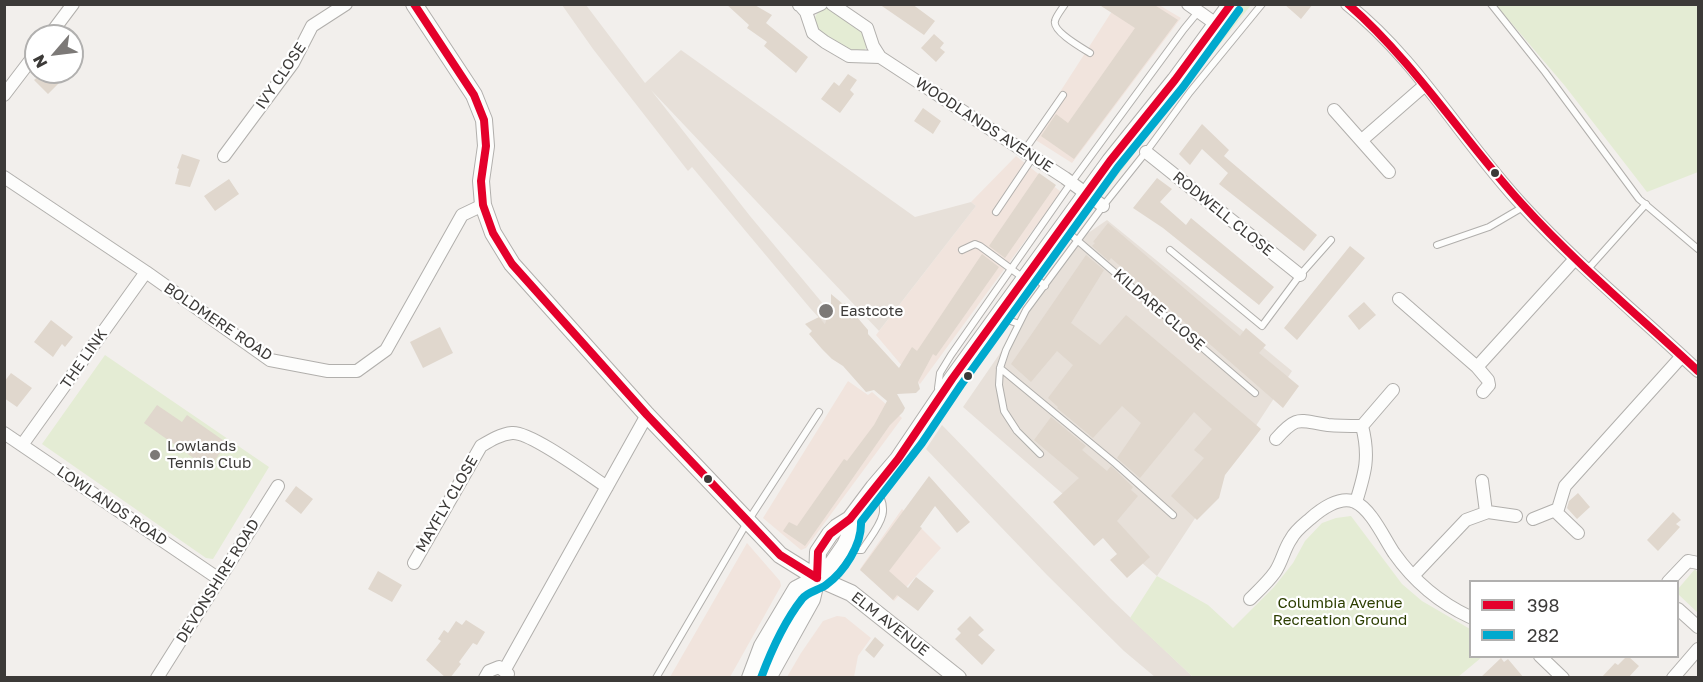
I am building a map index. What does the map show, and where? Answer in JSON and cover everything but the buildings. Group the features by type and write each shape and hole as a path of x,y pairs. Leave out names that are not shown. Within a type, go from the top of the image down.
{"street":[{"path":"58,24 72,4"},
{"name":"IVY CLOSE","path":"224,156 293,63 312,26 346,4"},
{"name":"ELM AVENUE","path":"414,4 474,95 484,120 486,146 481,181 483,205 493,233 512,264 647,416 780,555 817,579 851,593 958,678"},
{"path":"799,5 812,8 821,4"},
{"path":"832,4 867,28 873,46 880,57"},
{"path":"1188,4 1216,24"},
{"path":"768,678 812,599 817,579 818,552 837,527 850,519 914,437 998,316 1022,274 1063,228 1132,132 1175,80 1231,4"},
{"path":"1347,4 1395,48 1523,207 1575,259 1698,371"},
{"path":"799,5 806,12 813,33 825,42 849,56 880,57"},
{"name":"WOODLANDS AVENUE","path":"880,57 1103,206"},
{"path":"4,95 24,69"},
{"path":"1362,140 1425,85"},
{"path":"1334,110 1389,172"},
{"name":"RODWELL CLOSE","path":"1146,152 1300,275"},
{"name":"BOLDMERE ROAD","path":"4,177 146,272 270,360 328,371 357,370 386,350 462,214 483,205"},
{"path":"1477,366 1575,259"},
{"name":"THE LINK","path":"22,445 146,272"},
{"path":"1400,299 1477,366 1488,380 1489,385 1483,392"},
{"path":"1533,519 1558,509 1565,486 1682,356"},
{"path":"1362,426 1393,390"},
{"path":"484,678 489,671 499,667 506,675 647,416"},
{"path":"1276,439 1296,420 1309,420 1327,425 1362,426"},
{"path":"1356,502 1367,464 1362,426"},
{"name":"LOWLANDS ROAD","path":"4,433 219,579"},
{"name":"MAYFLY CLOSE","path":"414,563 481,446 495,437 514,433 531,438 607,487"},
{"path":"1482,481 1486,512"},
{"name":"DEVONSHIRE ROAD","path":"157,678 278,486"},
{"path":"1250,599 1275,573 1290,539 1300,528 1323,509 1335,503 1351,501 1356,502 1371,516 1395,554 1413,576 1435,596 1469,616"},
{"path":"1555,511 1578,533"},
{"path":"1413,576 1466,520 1486,512 1516,516"},
{"path":"750,678 762,646 796,589 817,579 826,571 845,545 851,532 850,519"},
{"path":"1670,580 1688,561 1698,563"},
{"path":"1679,611 1698,627"},
{"path":"1673,678 1698,649"},
{"path":"1541,658 1563,678"}],"lane":[{"path":"1065,4 1055,26 1061,33 1090,53"},
{"path":"1040,453 1017,431 1005,411 999,385 1000,368 1006,350 1026,310 1190,92 1262,4"},
{"path":"1491,4 1640,199 1698,249"},
{"path":"942,394 938,388 940,373 1022,274 1071,183 1198,12"},
{"path":"1175,80 1190,92"},
{"path":"996,212 1063,95"},
{"path":"1587,270 1646,204"},
{"path":"1437,245 1489,226 1523,207"},
{"name":"KILDARE CLOSE","path":"1063,228 1255,393"},
{"path":"1170,250 1262,326 1300,275 1331,240"},
{"path":"962,250 975,244 1045,286"},
{"path":"998,316 1019,324"},
{"path":"1000,368 1116,464 1173,515"},
{"path":"656,678 748,522 819,412"},
{"path":"845,545 862,550 882,519 885,512 881,496 874,487"}],"shaded area":[{"path":"562,5 586,5 645,83 681,50 915,217 971,202 976,206 879,331 651,90 750,216 829,311 880,367 872,375 810,308 692,167 688,171 593,49"},
{"path":"1116,5 1159,5 1181,18 1072,163 1031,137"},
{"path":"1016,156 1061,192 920,384 876,335 976,206 971,202"},
{"path":"1107,220 1292,371 1157,576 963,407 1078,240"},
{"path":"848,381 868,395 872,392 902,418 806,548 801,550 763,518"},
{"path":"942,425 1111,599 1193,677 1155,677 1124,651 1047,575 926,449"},
{"path":"902,509 941,548 894,601 860,569"},
{"path":"747,543 780,581 781,586 730,677 670,677"},
{"path":"837,616 845,617 871,638 858,656 854,677 787,677 823,621"}],"green space":[{"path":"1239,5 1251,5 1192,79 1186,75"},
{"path":"1496,5 1698,5 1698,172 1647,192 1565,86"},
{"path":"829,7 861,29 868,45 864,51 855,54 816,30 816,15"},
{"path":"1175,90 1179,94 1103,195 1101,191"},
{"name":"Lowlands Tennis Club","path":"105,355 269,467 213,559 206,558 42,444"},
{"name":"Columbia Avenue Recreation Ground","path":"1351,516 1402,584 1422,601 1469,628 1469,658 1481,658 1458,677 1193,677 1130,618 1157,576 1208,605 1233,628 1274,587 1293,563 1305,541 1322,523"},
{"path":"1695,569 1698,573 1698,613 1679,595 1679,588"}],"transit line":[{"name":"398","path":"414,4 474,95 484,120 486,146 481,181 483,205 493,233 512,264 647,415 780,555 817,578"},
{"name":"398","path":"817,578 818,552 830,534 850,519 898,459 952,379 1110,161 1175,80 1231,4"},
{"name":"398","path":"1348,4 1417,76 1522,204 1586,269 1698,371"},
{"name":"282","path":"761,678 778,637 795,608 804,597 833,580 851,557 861,531 861,522 922,443 1118,167 1183,87 1239,10"}],"place":[{"name":"Eastcote","path":"826,311"},
{"name":"Lowlands Tennis Club","path":"155,455"}]}
